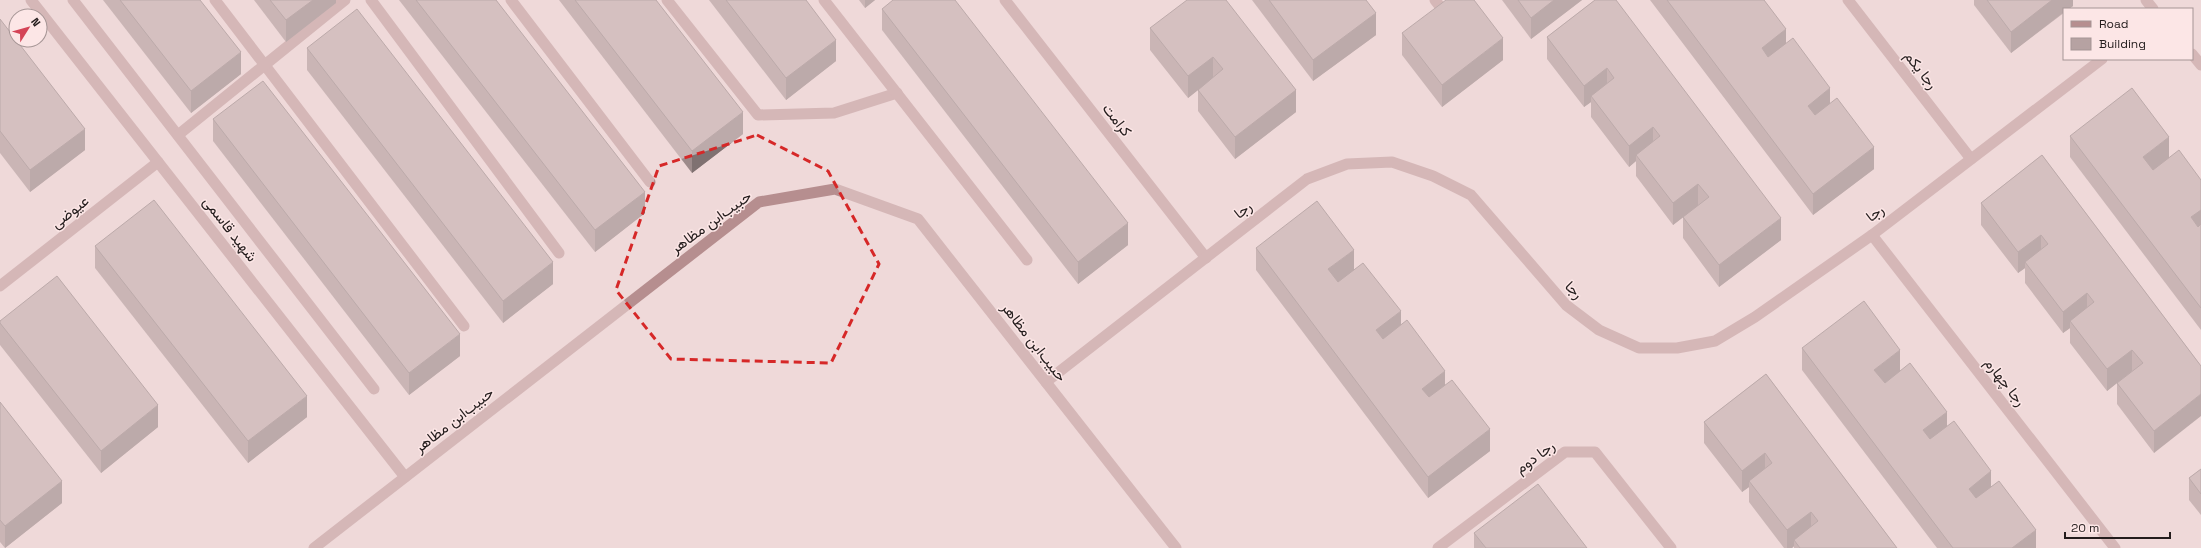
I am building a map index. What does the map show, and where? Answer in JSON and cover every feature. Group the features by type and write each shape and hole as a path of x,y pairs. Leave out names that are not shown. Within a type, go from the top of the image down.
{"street":[{"name":"شهید قاسمی","path":"31,0 405,477"},
{"path":"73,0 374,389"},
{"path":"215,0 464,326"},
{"path":"178,135 345,0"},
{"path":"371,0 559,253"},
{"path":"512,0 650,182"},
{"path":"667,0 758,115 834,113 897,93"},
{"path":"824,0 1027,260"},
{"name":"کرامت","path":"1005,0 1206,258"},
{"name":"رجا یکم","path":"1848,0 1971,159"},
{"path":"2146,0 2152,8"},
{"path":"2193,55 2201,64"},
{"name":"رجا","path":"1046,382 1307,179 1347,164 1392,162 1433,176 1471,195 1566,305 1599,330 1639,348 1678,348 1715,341 1755,317 1872,235 2101,60"},
{"name":"عیوضی","path":"0,286 158,162"},
{"name":"حبیب‌ابن مظاهر","path":"314,548 759,202 835,189 918,219 1176,548"},
{"name":"رجا چهارم","path":"1872,235 2115,548"},
{"name":"رجا دوم","path":"1438,548 1565,452 1595,452 1671,548"}],"highlighted area":[{"path":"757,135 828,171 879,264 831,363 671,359 616,290 659,166"}],"building":[{"path":"120,0 200,0 241,52 191,91"},
{"path":"270,0 313,0 286,20"},
{"path":"416,0 496,0 645,192 595,230"},
{"path":"575,0 656,0 743,112 692,151"},
{"path":"726,0 806,0 836,40 786,78"},
{"path":"893,0 955,0 1128,223 1078,262 882,9"},
{"path":"1187,0 1226,0 1296,90 1235,137 1198,90 1223,69 1213,57 1188,76 1150,28"},
{"path":"1269,0 1366,0 1376,13 1313,60"},
{"path":"1446,0 1474,0 1503,38 1442,85 1402,33"},
{"path":"1518,0 1554,0 1531,18"},
{"path":"1595,0 1616,0 1781,218 1719,265 1683,217 1709,197 1698,184 1673,203 1636,155 1660,136 1653,127 1629,146 1591,96 1614,78 1607,68 1584,86 1547,37"},
{"path":"1667,0 1764,0 1786,29 1762,48 1768,57 1793,38 1830,88 1808,106 1815,115 1837,98 1874,147 1813,194"},
{"path":"1987,0 2052,0 2011,32"},
{"path":"357,9 553,262 503,301 307,48"},
{"path":"0,19 8,29 8,48 22,48 85,129 30,170 0,131"},
{"path":"263,81 460,334 409,373 213,119"},
{"path":"2132,88 2169,137 2143,157 2153,170 2179,150 2201,180 2201,210 2191,217 2198,227 2201,224 2201,308 2070,136"},
{"path":"2042,155 2201,366 2201,394 2154,431 2117,383 2143,363 2132,350 2107,369 2070,321 2094,302 2087,293 2063,312 2025,262 2048,244 2041,235 2018,252 1981,203"},
{"path":"154,200 307,396 248,441 95,246"},
{"path":"1317,201 1354,250 1328,269 1338,282 1363,263 1401,311 1376,330 1383,339 1407,320 1445,371 1422,389 1429,397 1452,380 1490,429 1428,477 1256,248"},
{"path":"57,276 158,405 101,451 0,323 0,321"},
{"path":"1864,301 1900,350 1874,370 1885,383 1910,363 1947,412 1923,430 1930,439 1954,421 1991,471 1969,489 1976,498 1999,481 2036,530 2012,548 1953,548 1802,348"},
{"path":"1766,374 1897,548 1800,548 1794,540 1818,521 1811,512 1787,530 1749,481 1772,463 1765,453 1742,471 1704,422"},
{"path":"0,402 62,481 5,526 0,520"},
{"path":"2201,469 2201,494 2189,478"},
{"path":"1538,484 1587,548 1486,548 1474,533"}]}
